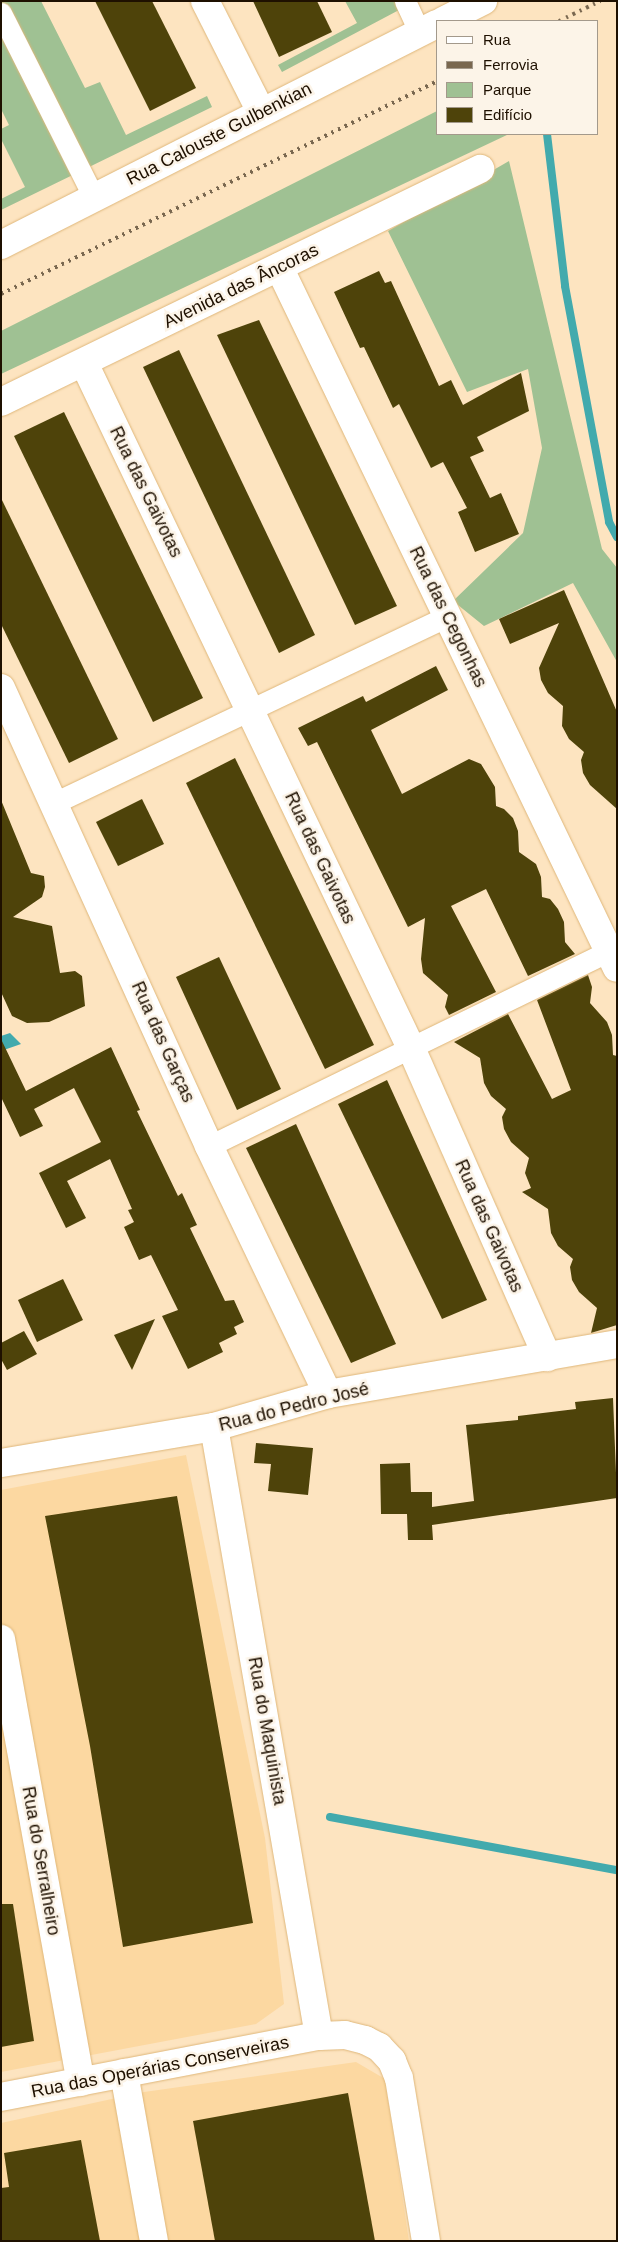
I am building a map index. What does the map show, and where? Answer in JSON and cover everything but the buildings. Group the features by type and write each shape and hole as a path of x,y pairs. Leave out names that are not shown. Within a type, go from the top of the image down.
{"street":[{"path":"205,1 261,112"},
{"path":"405,1 433,26"},
{"name":"Rua Calouste Gulbenkian","path":"445,20 483,1"},
{"path":"1,14 94,198"},
{"name":"Rua Calouste Gulbenkian","path":"1,246 433,26"},
{"name":"Avenida das Âncoras","path":"1,402 480,169"},
{"name":"Rua das Cegonhas","path":"280,267 613,959"},
{"name":"Rua das Gaivotas","path":"84,363 411,1048 547,1357"},
{"path":"54,803 448,616"},
{"name":"Rua das Garças","path":"1,688 209,1146 328,1394"},
{"path":"209,1146 411,1048 613,959"},
{"name":"Rua do Pedro José","path":"1,1463 214,1426 328,1394 617,1344"},
{"name":"Rua do Maquinista","path":"214,1426 319,2036"},
{"name":"Rua do Serralheiro","path":"1,1639 81,2082"},
{"name":"Rua das Operárias Conserveiras","path":"1,2097 319,2036 346,2035 365,2040 379,2048 392,2061 399,2078 426,2241"},
{"path":"124,2073 154,2241"}],"shaded area":[{"path":"186,1455 265,1838 284,2004 256,2024 1,2072 1,1490"},
{"path":"356,2062 385,2079 409,2241 1,2241 1,2123 144,2092"}],"green space":[{"path":"1,1 41,1 85,88 100,82 126,135 207,96 212,107 1,210 1,199 25,187 1,139 1,129 9,125 1,109"},
{"path":"345,1 416,1 282,72 278,65 357,23"},
{"path":"436,112 436,135 507,135 1,374 1,331"},
{"path":"509,161 602,549 617,568 617,662 573,583 484,626 453,601 523,533 542,448 528,369 467,392 388,231"}],"water":[{"path":"10,1033 21,1044 1,1051 1,1036"}],"waterway":[{"path":"547,135 565,286 609,522 617,537"},
{"path":"330,1817 617,1870"}],"railway":[{"path":"561,20 600,1"},
{"path":"1,294 436,81"}]}
